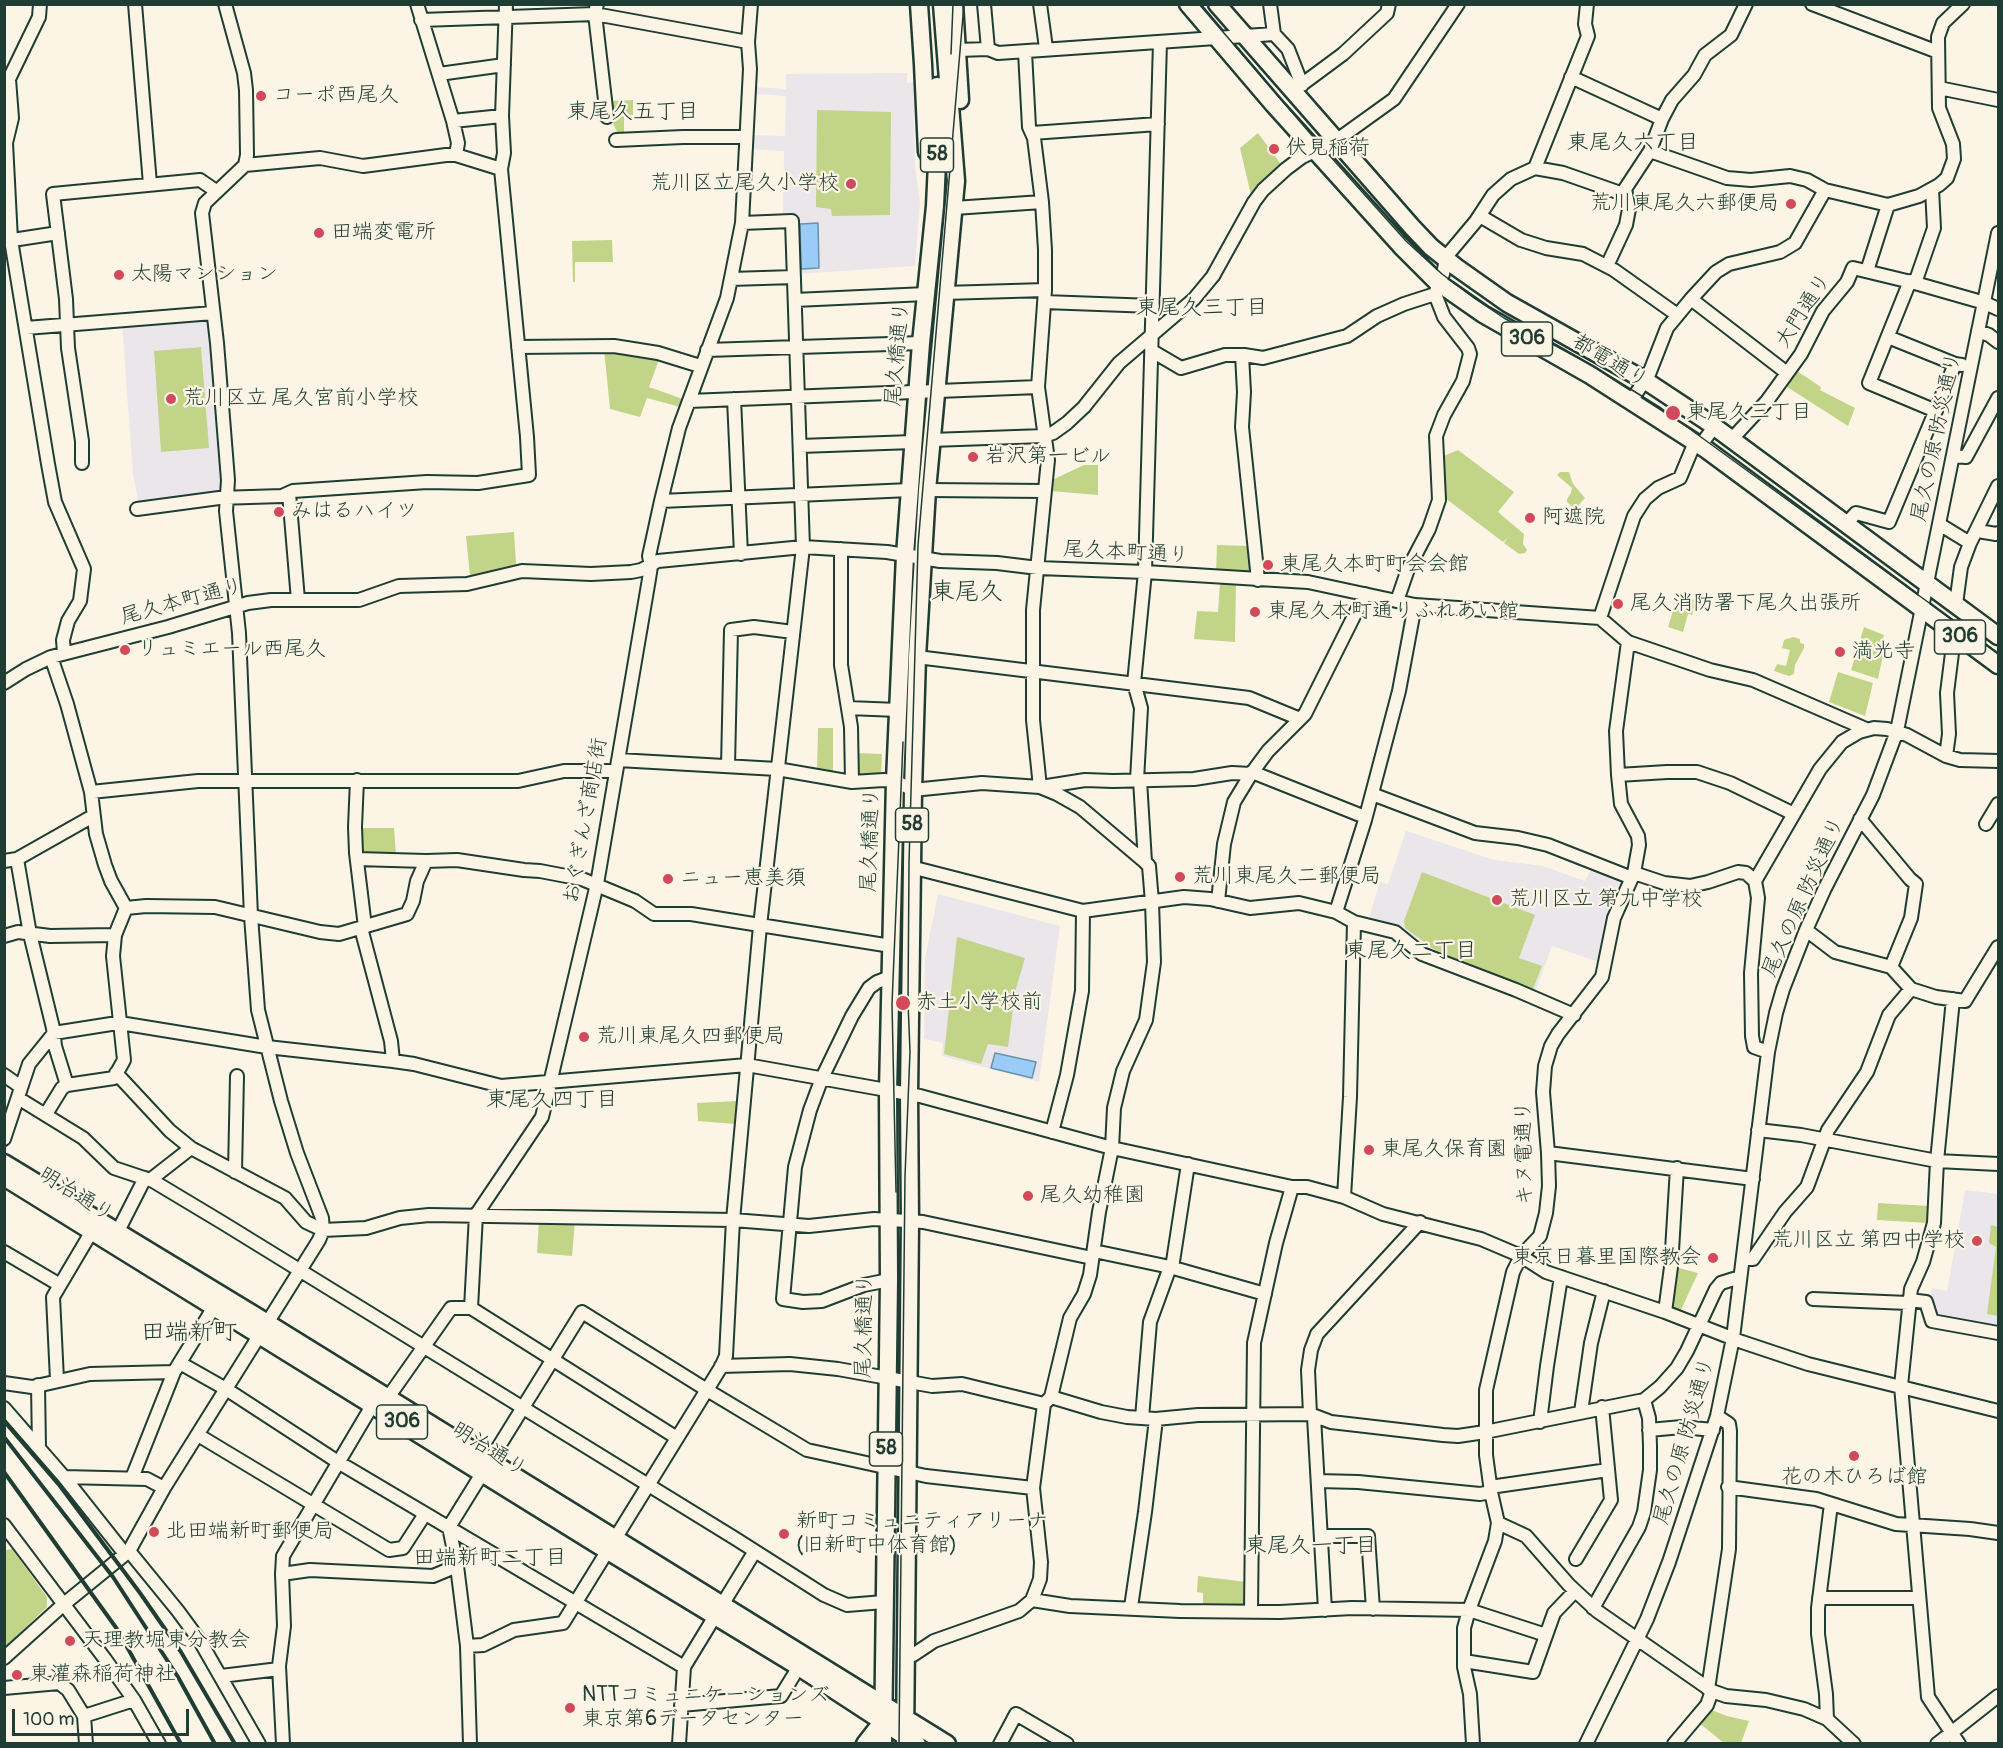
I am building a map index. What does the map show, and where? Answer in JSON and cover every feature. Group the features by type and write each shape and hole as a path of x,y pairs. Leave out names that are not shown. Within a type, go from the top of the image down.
{"main road":[{"path":"918,4 927,162 935,206"},
{"name":"尾久橋通り","path":"891,1713 906,1685 907,1655 906,1472 910,1222 911,867 917,657 931,440 956,181 943,102 931,4"},
{"name":"尾久橋通り","path":"891,1713 884,1679 884,1602 889,1280 888,1091 895,782 905,555 943,102 942,4"},
{"path":"954,4 962,161 956,181"},
{"name":"都電通り","path":"1188,4 1199,11 1216,38 1438,289 1580,369 1697,444 1998,664"},
{"name":"都電通り","path":"1217,4 1244,36 1298,88 1337,140 1412,227 1446,259 1484,289 1646,381 1714,427 1998,636"},
{"name":"明治通り","path":"4,1163 380,1401 802,1661 851,1684 891,1713"},
{"name":"明治通り","path":"4,1177 214,1307 263,1328"},
{"name":"明治通り","path":"802,1661 858,1705 891,1713"},
{"path":"865,1743 891,1713"},
{"name":"306","path":"891,1713 912,1738 947,1743"},
{"name":"58","path":"883,1743 891,1713"}],"street":[{"path":"40,4 39,17 9,79 12,118 6,144 8,240 26,328 55,502 84,569 80,601 68,621 63,640 64,653"},
{"path":"135,4 150,184"},
{"path":"4,1658 127,1552 323,1230 322,1218 297,1153 258,1010 251,916 236,605 226,512 228,480 202,213 204,203 245,165 247,155 245,81 225,4"},
{"path":"417,4 453,121 458,143 456,155"},
{"path":"137,509 226,498 282,496 293,491 427,482 478,483 529,476 501,169 504,153 502,116 506,4"},
{"name":"おぐぎんざ商店街","path":"476,1215 542,1117 597,884 651,566 649,556 661,501 679,428 727,298 742,223 751,4"},
{"path":"984,4 988,49"},
{"path":"1040,4 1046,48"},
{"path":"1270,4 1274,34 1288,49 1298,88 1352,45 1386,13 1389,4"},
{"path":"931,440 1044,436 1053,433 1067,423 1084,407 1119,363 1194,299 1213,276 1263,190 1286,169 1314,150 1337,140 1394,99 1458,4"},
{"path":"1535,168 1588,36 1585,24 1587,4"},
{"path":"1607,266 1626,225 1629,209 1625,189 1650,151 1672,100 1694,75 1705,55 1731,34 1746,4"},
{"path":"1812,4 1938,52"},
{"path":"1650,151 1727,178 1751,180 1790,176 1807,180 1825,190 1888,205 1919,196 1947,177 1954,159 1953,144 1939,108 1938,37 1943,23 1963,4"},
{"path":"421,20 505,18 596,9 748,42"},
{"path":"596,9 607,117"},
{"path":"958,51 988,49 998,53 1274,34"},
{"path":"1145,862 1139,780 1141,708 1134,682 1145,572 1160,42"},
{"path":"1025,51 1029,127 1042,202 1044,296 1038,387 1048,460 1033,610 1033,720 1040,787"},
{"path":"439,74 504,65"},
{"path":"1571,77 1662,119"},
{"path":"1940,88 1998,100"},
{"path":"453,121 502,116"},
{"path":"1032,134 1158,124"},
{"path":"616,140 683,137 745,138"},
{"path":"245,165 320,158 363,166 456,155 501,169"},
{"path":"1397,601 1408,569 1429,529 1439,500 1436,436 1444,415 1463,381 1470,354 1468,348 1444,317 1438,289 1446,259 1480,216 1493,195 1511,179 1535,168 1563,173 1626,195"},
{"path":"82,463 82,441 68,348 66,299 53,194 200,180 216,191"},
{"path":"1932,189 1934,228 1869,383 1936,411"},
{"path":"1631,401 1646,381 1667,328 1676,314 1716,272 1729,264 1780,252 1795,243 1825,190"},
{"path":"954,208 1042,202"},
{"path":"1888,205 1867,271 1913,282 1998,309"},
{"path":"1480,216 1521,240 1546,248 1583,254 1607,266 1676,314"},
{"path":"467,1646 483,1645 514,1630 563,1623 726,1356 733,1220 760,926 803,547 792,221 742,223"},
{"path":"8,240 58,233"},
{"name":"尾久の原 防災通り","path":"1586,1743 1638,1641 1669,1562 1717,1416 1733,1338 1768,1052 1783,989 1806,930 1873,795 1897,731 1998,233"},
{"name":"大門通り","path":"1731,440 1767,401 1801,354 1824,311 1847,282 1853,268 1867,271"},
{"path":"731,279 794,277"},
{"path":"1152,351 1181,368 1225,355 1263,358 1347,336 1377,316 1438,289"},
{"path":"944,293 1044,296 1153,306"},
{"path":"795,300 926,294"},
{"path":"1690,299 1787,373"},
{"path":"26,328 213,313"},
{"path":"1978,331 1998,342"},
{"path":"1888,337 1955,364 1972,367"},
{"path":"707,350 921,343"},
{"path":"518,347 603,344 658,353 700,366"},
{"path":"1242,355 1244,392 1242,427 1258,580"},
{"path":"1846,524 1856,513 1889,522 1955,364"},
{"path":"689,401 1038,387"},
{"path":"1953,456 1966,457 1998,398"},
{"path":"734,399 741,554"},
{"path":"1714,427 1697,444 1680,478 1658,488 1645,499 1634,516 1600,618 1628,642 1710,669 1753,680 1866,729 1897,731 1946,756 1960,760 1998,761"},
{"path":"800,446 913,442"},
{"path":"1956,604 1961,567 1998,486"},
{"path":"661,501 910,490"},
{"path":"927,490 1045,491"},
{"path":"289,493 297,600"},
{"path":"1939,524 1971,543"},
{"path":"1978,531 1998,533"},
{"name":"尾久本町通り","path":"4,683 51,657 168,627 236,605 271,600 359,600 399,586 467,584 522,571 591,574 631,572 651,566 658,561 803,547 888,552 922,558 1038,568 1308,582 1414,605 1600,618"},
{"path":"841,549 841,665 851,727 852,782"},
{"path":"1218,901 1224,844 1234,802 1268,751 1305,714 1365,594"},
{"path":"1336,912 1400,691 1414,605"},
{"path":"728,766 731,630 754,627 794,632"},
{"path":"1946,756 1949,734 1947,693 1953,645 1957,634"},
{"name":"キヌ電通り","path":"1473,1743 1470,1694 1464,1661 1464,1628 1495,1541 1498,1522 1490,1489 1485,1432 1486,1390 1513,1272 1521,1256 1540,1236 1546,1213 1549,1186 1543,1092 1545,1066 1551,1046 1558,1034 1602,977 1614,918 1633,875 1639,845 1638,836 1621,804 1618,775 1616,731 1628,642"},
{"path":"51,657 67,704 91,792 93,816 111,881 126,908"},
{"path":"917,657 1249,698 1300,718"},
{"path":"848,708 898,710"},
{"path":"1768,1052 1754,1047 1752,1036 1751,973 1758,898 1755,880 1820,769 1842,742 1866,729"},
{"path":"91,792 161,783 246,780 518,781 564,771 617,766 728,766 777,769 852,782 884,780 913,790 982,783 1040,787 1085,780 1194,779 1252,773 1365,817"},
{"path":"1618,775 1697,772 1730,783 1794,814"},
{"path":"357,780 355,828 363,927 391,1041 393,1061"},
{"path":"907,1655 913,1655 934,1641 1020,1611 1032,1600 1040,1580 1033,1488 1048,1400 1070,1318 1090,1275 1099,1212 1112,1148 1114,1108 1123,1071 1146,1020 1154,962 1149,866 1080,807 1040,787"},
{"path":"1372,794 1475,833 1518,838 1548,845 1633,875 1664,883 1690,886 1738,872 1746,873 1755,880"},
{"path":"1986,824 1998,804"},
{"path":"68,1085 55,1046 54,1033 11,860 93,816"},
{"path":"1860,819 1916,884 1911,918 1891,967"},
{"path":"357,859 457,860 540,871 597,884 635,901 654,914 691,915 891,946"},
{"path":"126,908 146,906 215,908 320,932 339,934 407,914 426,861"},
{"path":"911,867 1083,910 1184,897 1250,908 1299,903 1336,912 1354,922 1395,932 1422,954 1574,1015"},
{"path":"46,1114 62,1088 68,1085 114,1078 124,1060 113,957 115,935 126,908"},
{"path":"1052,1132 1067,1075 1082,991 1083,910"},
{"path":"1344,1197 1350,1097 1354,922"},
{"path":"1806,930 1835,952 1891,967 1911,989 1965,1001 1998,946"},
{"path":"4,936 18,932 77,937 115,935"},
{"path":"889,1280 864,1285 822,1301 803,1302 783,1299 795,1167 810,1110 822,1078 852,1016 869,988 890,977"},
{"path":"1743,1259 1753,1259 1785,1212 1807,1187 1824,1139 1867,1072 1889,1015 1911,989"},
{"path":"1953,999 1937,1161 1934,1223 1930,1241 1913,1282 1908,1301 1900,1386 1928,1697 1959,1743"},
{"path":"4,1139 29,1064 54,1033 119,1023 267,1047 414,1064 501,1086 747,1065 909,1095 1112,1148 1292,1187 1307,1187 1344,1197 1383,1214 1481,1239 1521,1256 1546,1272 1808,1364 1998,1411"},
{"path":"116,1073 170,1131 191,1148 285,1198 306,1222 323,1230 354,1230 400,1218 429,1215 733,1220 809,1226 889,1219 923,1222 1093,1255 1171,1267 1265,1294"},
{"path":"4,1075 20,1093 46,1114 83,1138 114,1168 148,1179 299,1269 824,1595 847,1605 884,1602"},
{"path":"235,1172 237,1076"},
{"path":"1758,1130 1824,1139 1937,1161 1998,1164"},
{"path":"117,1233 148,1179 191,1148"},
{"path":"1548,1153 1753,1179"},
{"path":"1142,1418 1150,1322 1171,1267 1188,1164"},
{"path":"1665,1312 1671,1268 1677,1168"},
{"path":"1251,1611 1254,1343 1292,1187"},
{"path":"471,1308 476,1215"},
{"path":"1325,1610 1318,1481 1308,1370 1311,1350 1317,1335 1420,1222"},
{"path":"57,1380 53,1297 92,1231"},
{"path":"4,1252 60,1285"},
{"path":"1540,1422 1546,1366 1561,1277"},
{"path":"722,1366 790,1364 838,1368 932,1386 962,1384 1142,1418 1253,1414 1312,1415 1331,1422 1458,1436 1540,1422 1602,1407 1644,1400 1660,1387 1677,1368 1721,1283 1740,1277"},
{"path":"1581,1412 1590,1343 1604,1291"},
{"path":"1813,1299 1926,1302 1932,1321 1998,1333"},
{"path":"132,1478 177,1367 214,1307"},
{"path":"283,1743 279,1669 284,1626 282,1574 285,1550 338,1462 380,1401 451,1308 471,1308 677,1438"},
{"path":"470,1743 467,1646 450,1527 582,1312 807,1450 926,1476 1033,1488"},
{"path":"4,1383 32,1387 90,1374 177,1367 226,1389 338,1462 684,1667"},
{"path":"38,1385 39,1448"},
{"path":"1593,1608 1639,1527 1644,1512 1650,1470 1649,1418 1644,1400"},
{"path":"1576,1559 1611,1500 1602,1407"},
{"path":"4,1408 180,1614 221,1676 259,1743"},
{"path":"1674,1743 1707,1705 1729,1548 1729,1424 1717,1416"},
{"path":"1131,1607 1156,1419"},
{"path":"1649,1430 1682,1428 1713,1430"},
{"path":"198,1435 389,1550 403,1548 425,1514"},
{"path":"1318,1481 1358,1482 1480,1494 1490,1489 1608,1470"},
{"path":"64,1477 147,1479 164,1488"},
{"path":"1728,1487 1815,1499 1896,1524 1998,1533"},
{"path":"1827,1719 1818,1634 1819,1598 1831,1504"},
{"path":"1498,1522 1526,1536 1593,1608 1710,1690 1726,1696 1766,1700 1804,1709 1827,1719 1854,1743"},
{"path":"4,1525 134,1700 159,1743"},
{"path":"1321,1536 1368,1536 1373,1609"},
{"path":"679,1743 684,1667 756,1551"},
{"path":"282,1574 310,1570 433,1576 457,1566"},
{"path":"1464,1661 1533,1672 1554,1613 1575,1590"},
{"path":"1819,1598 1918,1598"},
{"path":"1032,1600 1070,1606 1180,1611 1469,1610 1546,1635"},
{"path":"681,1705 781,1696 802,1661"},
{"path":"221,1676 279,1669"},
{"path":"4,1688 59,1683 68,1690 84,1716 86,1743"},
{"path":"1937,1743 1998,1696"},
{"path":"84,1716 134,1700"},
{"path":"1000,1743 1016,1714 1067,1743"}],"shaded area":[{"name":"荒川区立尾久小学校","path":"907,73 907,83 913,82 915,165 920,202 915,266 797,274 794,219 783,218 784,151 749,149 750,135 785,136 786,96 754,94 755,87 786,89 786,74"},
{"name":"荒川区立 尾久宮前小学校","path":"207,319 223,486 220,494 139,505 133,475 122,323"},
{"name":"荒川区立 第九中学校","path":"1406,831 1494,860 1543,866 1585,881 1593,865 1627,880 1601,963 1552,946 1534,995 1429,952 1368,921 1380,882 1388,884"},
{"path":"938,894 1060,926 1039,1082 942,1056 943,1043 924,1039 925,959"},
{"name":"荒川区立 第四中学校","path":"1965,1190 1998,1194 1998,1329 1934,1317 1929,1299 1932,1288 1947,1291"}],"green space":[{"path":"633,100 633,115 624,116 624,134 618,134 611,119 610,101"},
{"path":"817,110 891,112 890,215 832,216 831,209 816,207"},
{"path":"1258,133 1283,167 1254,197 1251,195 1240,148"},
{"path":"612,240 613,262 575,262 575,282 573,282 572,241"},
{"path":"201,347 209,448 161,452 154,351"},
{"path":"604,349 660,357 649,387 683,399 680,407 647,398 640,417 610,409"},
{"path":"1794,369 1821,387 1820,390 1855,408 1848,426 1784,385"},
{"path":"1458,450 1514,492 1498,512 1524,534 1523,544 1527,550 1525,553 1519,554 1504,543 1508,537 1503,542 1445,498 1441,457"},
{"path":"1084,465 1098,465 1098,495 1051,491 1052,480"},
{"path":"1560,472 1569,472 1573,484 1585,498 1575,509 1567,502 1572,488 1557,475"},
{"path":"514,532 516,564 470,576 466,536"},
{"path":"1217,545 1250,546 1252,574 1216,573"},
{"path":"1220,583 1236,583 1235,642 1194,639 1197,611 1218,612"},
{"path":"1678,595 1696,600 1692,615 1688,614 1683,632 1668,627"},
{"path":"1864,627 1884,635 1879,653 1883,655 1878,679 1851,670"},
{"path":"1793,637 1800,639 1804,648 1795,665 1794,674 1789,676 1774,671 1777,664 1786,666 1790,650 1782,648 1784,640"},
{"path":"1838,672 1873,683 1865,716 1829,702"},
{"path":"818,728 833,728 833,777 817,774"},
{"path":"855,753 882,754 881,775 854,775"},
{"path":"358,828 394,828 396,854 360,854"},
{"path":"1422,872 1535,915 1519,958 1542,966 1533,989 1435,950 1405,928 1404,921"},
{"path":"957,937 1025,958 1015,992 1008,1047 988,1044 981,1064 944,1054"},
{"path":"737,1101 735,1124 698,1121 697,1103"},
{"path":"1878,1203 1929,1206 1928,1223 1877,1220"},
{"path":"539,1220 575,1221 572,1256 537,1253"},
{"path":"1991,1225 1998,1227 1998,1316 1987,1314 1996,1247 1989,1243"},
{"path":"1675,1267 1698,1273 1680,1312 1669,1308"},
{"path":"12,1549 47,1597 47,1607 5,1647 5,1550"},
{"path":"1198,1576 1246,1582 1247,1603 1245,1606 1203,1606 1203,1593 1197,1592"},
{"path":"1709,1709 1749,1721 1741,1743 1724,1743 1698,1722"}],"water":[{"path":"818,223 819,268 801,269 800,224"},
{"path":"995,1053 1036,1062 1032,1078 991,1068"}],"tram line":[{"path":"951,54 953,4"},
{"path":"899,1744 905,1176 910,1052 909,863 918,545 964,4"},
{"path":"1199,4 1406,241 1442,274 1504,318 1595,367 1661,408 1998,653"},
{"path":"896,1192 892,1004 903,742"}],"railway":[{"path":"4,1421 60,1486 140,1593 181,1652 235,1744"},
{"path":"4,1437 113,1577 178,1677 215,1744"},
{"path":"4,1472 117,1629 181,1744"}],"place":[{"name":"コーポ西尾久","path":"261,96"},
{"name":"伏見稲荷","path":"1274,149"},
{"name":"荒川区立尾久小学校","path":"851,184"},
{"name":"荒川東尾久六郵便局","path":"1791,204"},
{"name":"田端変電所","path":"319,233"},
{"name":"太陽マンション","path":"119,275"},
{"name":"荒川区立 尾久宮前小学校","path":"171,399"},
{"name":"東尾久三丁目","path":"1673,413"},
{"name":"岩沢第一ビル","path":"973,457"},
{"name":"みはるハイツ","path":"279,512"},
{"name":"阿遮院","path":"1530,518"},
{"name":"東尾久本町町会会館","path":"1268,565"},
{"name":"尾久消防署下尾久出張所","path":"1618,604"},
{"name":"東尾久本町通りふれあい館","path":"1255,612"},
{"name":"リュミエール西尾久","path":"125,650"},
{"name":"満光寺","path":"1840,652"},
{"name":"荒川東尾久二郵便局","path":"1180,877"},
{"name":"ニュー恵美須","path":"668,879"},
{"name":"荒川区立 第九中学校","path":"1497,900"},
{"name":"赤土小学校前","path":"903,1003"},
{"name":"荒川東尾久四郵便局","path":"584,1037"},
{"name":"東尾久保育園","path":"1369,1150"},
{"name":"尾久幼稚園","path":"1028,1196"},
{"name":"荒川区立 第四中学校","path":"1977,1241"},
{"name":"東京日暮里国際教会","path":"1713,1258"},
{"name":"花の木ひろば館","path":"1854,1456"},
{"name":"北田端新町郵便局","path":"154,1532"},
{"name":"新町コミュニティアリーナ (旧新町中体育館)","path":"784,1534"},
{"name":"天理教堀東分教会","path":"70,1641"},
{"name":"東灌森稲荷神社","path":"17,1675"},
{"name":"NTTコミュニケーションズ 東京第6データセンター","path":"570,1708"}],"district":[{"name":"東尾久五丁目","path":"633,112"},
{"name":"東尾久六丁目","path":"1633,143"},
{"name":"東尾久三丁目","path":"1202,308"},
{"name":"東尾久","path":"967,593"},
{"name":"東尾久二丁目","path":"1411,951"},
{"name":"東尾久四丁目","path":"552,1100"},
{"name":"田端新町","path":"189,1333"},
{"name":"東尾久一丁目","path":"1311,1546"},
{"name":"田端新町二丁目","path":"490,1558"}]}
